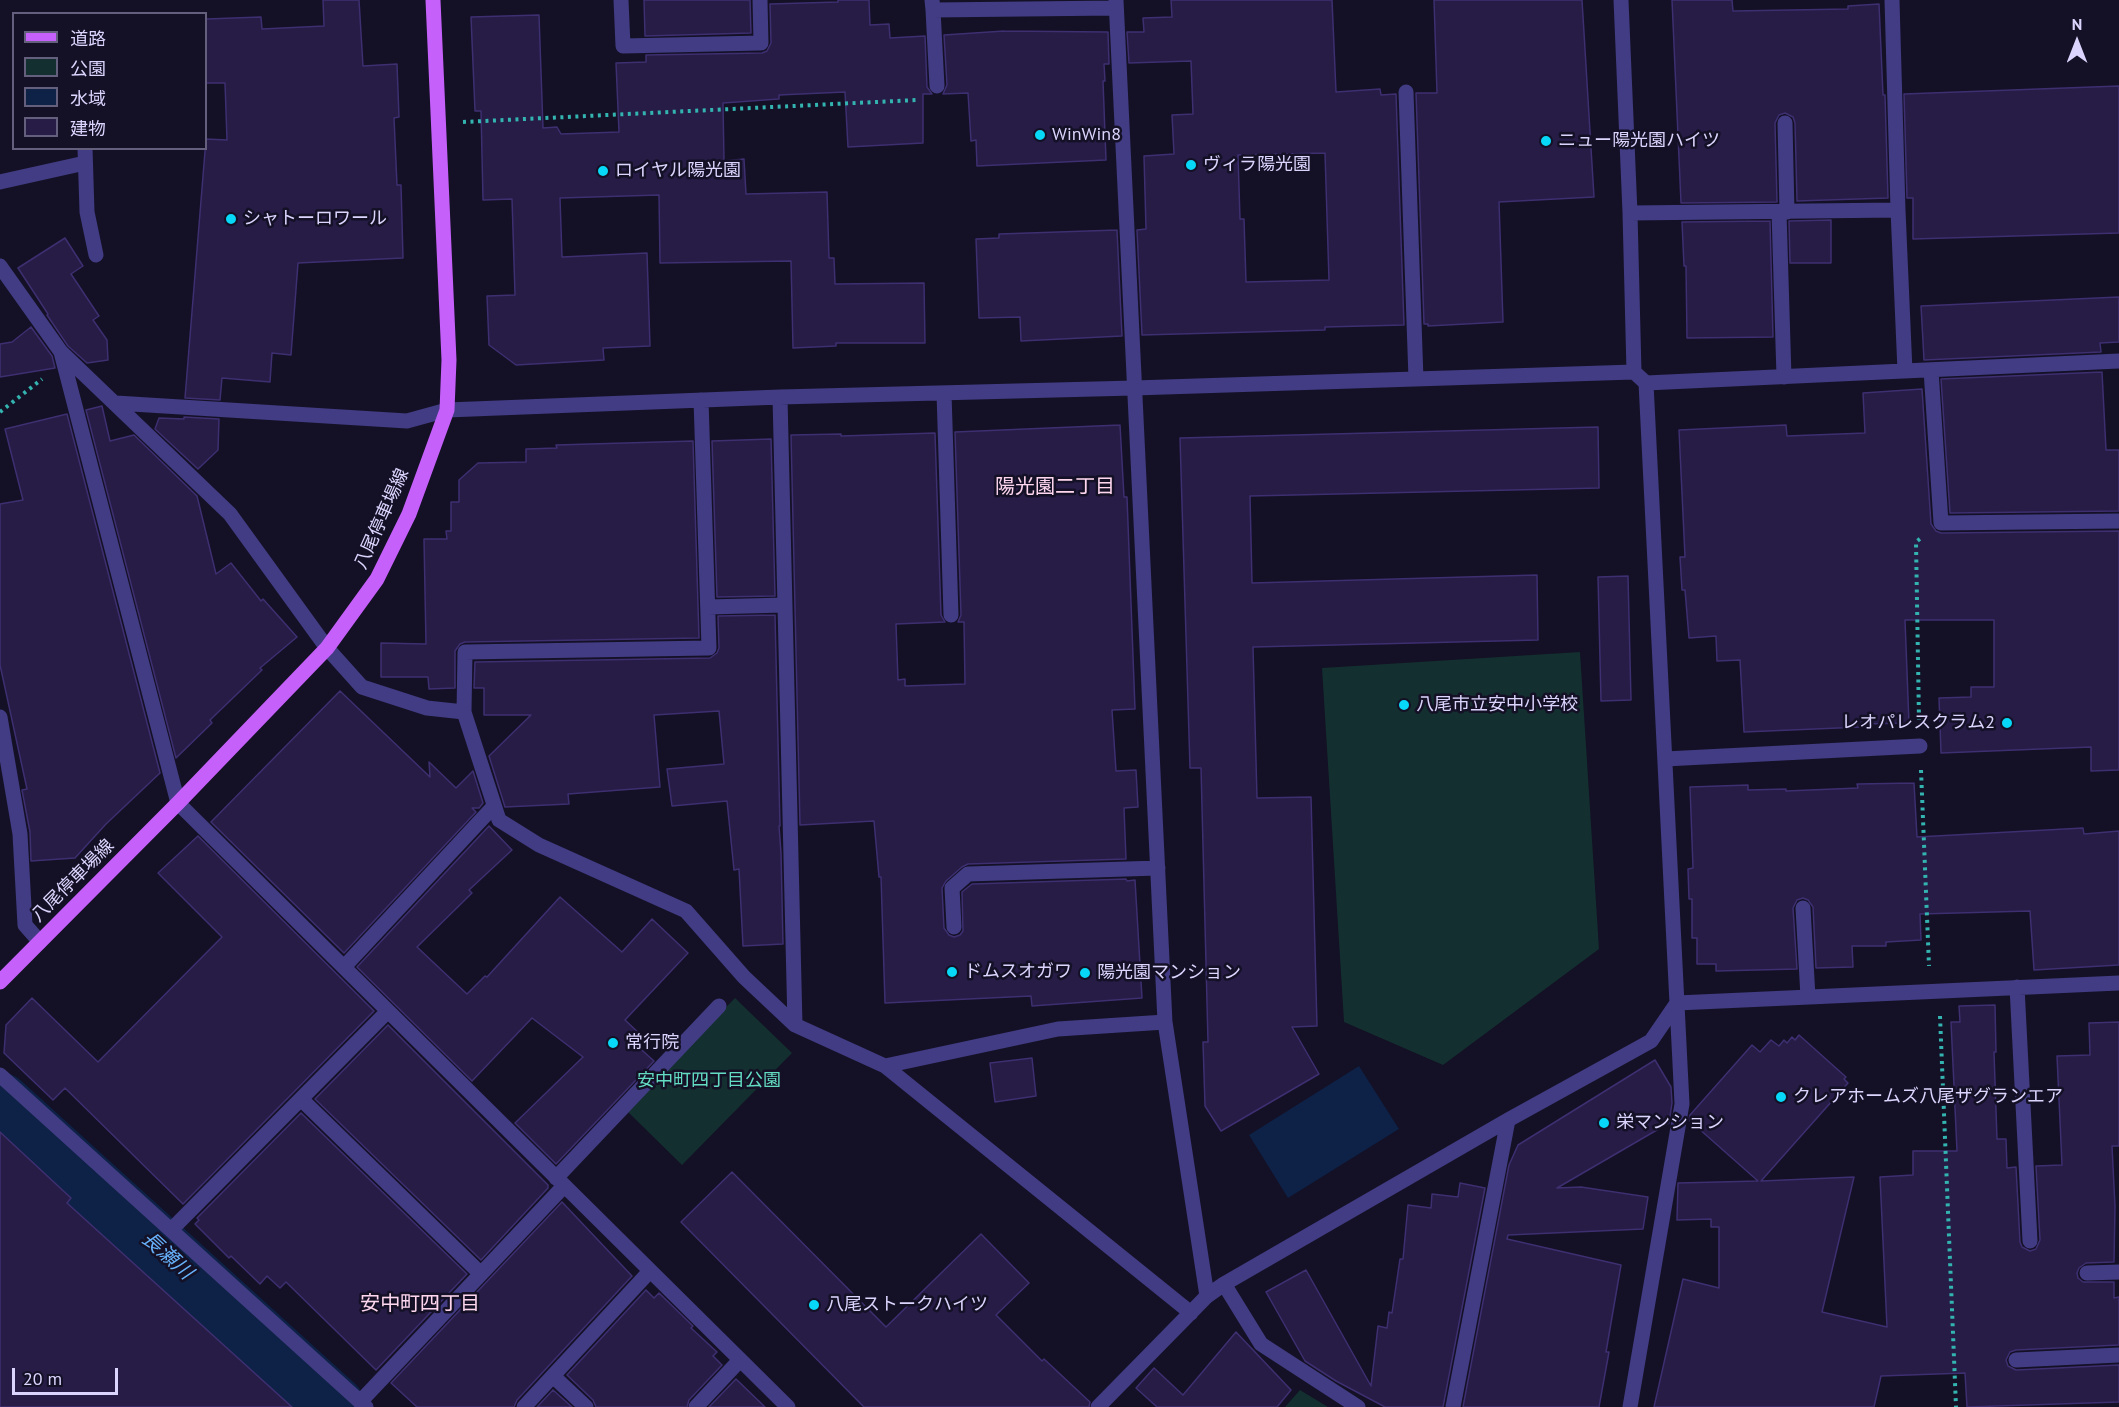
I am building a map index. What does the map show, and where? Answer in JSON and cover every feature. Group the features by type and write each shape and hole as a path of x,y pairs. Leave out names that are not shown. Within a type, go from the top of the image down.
{"main road":[{"name":"八尾停車場線","path":"0,982 178,803 327,648 377,579 409,514 447,410 449,360 433,0"}],"street":[{"path":"621,0 623,46 761,43 760,0"},
{"path":"1622,0 1634,372"},
{"path":"1892,0 1905,371"},
{"path":"937,86 932,5 1116,4 1165,1022 1207,1296"},
{"path":"1406,92 1416,379"},
{"path":"1784,377 1785,123"},
{"path":"0,182 85,156 87,212 96,255"},
{"path":"1630,213 1898,210"},
{"path":"0,266 62,357 116,403 230,514 327,648 362,687 427,708 464,712"},
{"path":"62,357 178,803 788,1407"},
{"path":"1646,383 2119,361"},
{"path":"1931,370 1941,523 2119,521"},
{"path":"116,403 407,421 447,410 780,397 1634,372 1646,383 1682,1104 1630,1407"},
{"path":"944,393 951,615"},
{"path":"780,397 795,1025"},
{"path":"701,400 709,648 465,652 464,712 499,820 539,845 686,911 744,977 795,1025 885,1066 1191,1313"},
{"path":"708,607 785,605"},
{"path":"0,717 20,834 25,925 40,942"},
{"path":"1665,759 1920,746"},
{"path":"344,968 494,806"},
{"path":"954,927 952,888 968,874 1158,868"},
{"path":"1803,908 1808,997"},
{"path":"1677,1003 2119,982"},
{"path":"2017,987 2030,1241"},
{"path":"1102,1406 1207,1296 1224,1284 1508,1120 1651,1041 1677,1003"},
{"path":"0,1075 363,1404 719,1006"},
{"path":"171,1230 388,1011"},
{"path":"885,1066 1058,1029 1165,1022"},
{"path":"300,1099 481,1274"},
{"path":"1453,1407 1508,1120"},
{"path":"524,1407 650,1271"},
{"path":"2087,1273 2119,1272"},
{"path":"1224,1284 1261,1344 1358,1407"},
{"path":"2016,1359 2119,1355"},
{"path":"696,1407 740,1359"},
{"path":"553,1376 586,1407"}],"path":[{"path":"438,123 933,100 937,86"},
{"path":"0,412 62,357"},
{"path":"1939,991 1956,1407"}],"green space":[{"path":"1580,652 1599,949 1443,1065 1344,1022 1322,668"},
{"name":"安中町四丁目公園","path":"735,998 792,1053 682,1165 626,1110"},
{"path":"1300,1390 1328,1407 1285,1407"}],"water":[{"path":"1359,1066 1399,1129 1288,1198 1249,1135"}],"building":[{"path":"323,0 359,0 363,66 397,64 399,117 394,118 397,185 401,185 403,258 298,263 291,355 272,353 270,382 222,378 220,400 185,398 205,150 207,150 207,139 227,140 225,83 207,83 207,19 261,17 262,29 324,26"},
{"path":"644,0 750,0 751,33 645,36"},
{"path":"838,0 869,0 870,25 889,24 890,38 925,36 927,87 932,94 923,94 923,143 848,147 845,92 779,95 779,99 723,103 724,161 744,159 746,194 827,192 829,258 834,258 835,284 924,283 925,343 836,343 836,346 793,348 791,261 660,263 659,195 560,198 562,257 647,253 650,346 603,348 604,360 516,365 489,345 487,296 515,295 512,199 483,200 481,111 475,111 471,17 539,15 543,128 557,127 561,134 619,132 616,63 646,62 646,55 762,53 767,51 771,43 770,4 838,2"},
{"path":"1171,0 1332,0 1336,92 1380,89 1381,95 1396,94 1404,325 1325,327 1325,330 1142,335 1137,230 1146,229 1144,156 1174,154 1172,115 1193,114 1191,61 1129,63 1127,32 1144,32 1143,18 1172,17","holes":["1325,153 1329,280 1246,282 1244,219 1240,219 1238,155"]},
{"path":"1434,0 1582,0 1594,197 1499,202 1503,322 1428,326 1424,324 1416,93 1437,93"},
{"path":"1672,0 1732,0 1733,11 1848,9 1848,6 1879,4 1888,198 1797,201 1795,123 1793,117 1785,113 1779,115 1775,123 1777,202 1681,203"},
{"path":"1004,31 1108,32 1109,64 1104,64 1105,81 1103,81 1106,160 977,166 976,140 971,141 968,93 943,94 947,85 944,35"},
{"path":"2119,86 2119,233 1913,239 1913,198 1907,198 1904,94"},
{"path":"1831,220 1831,263 1790,263 1789,221"},
{"path":"1770,221 1773,337 1687,338 1686,266 1684,266 1682,222"},
{"path":"1117,230 1122,336 1021,341 1020,317 979,318 976,239 999,238 999,234"},
{"path":"65,238 83,266 71,274 99,316 93,320 107,340 108,360 87,363 68,346 18,268"},
{"path":"2119,297 2119,342 2100,343 2101,352 1924,360 1921,306"},
{"path":"31,327 52,356 55,368 0,377 0,344 12,342"},
{"path":"2102,372 2106,450 2119,450 2119,511 1950,513 1941,379"},
{"path":"1922,389 1931,524 1936,531 1941,533 2119,531 2119,770 2091,771 2091,747 1941,753 1939,698 1971,697 1971,687 1994,687 1994,620 1905,620 1909,723 1862,724 1862,727 1744,732 1740,660 1717,661 1716,636 1689,638 1680,557 1685,557 1679,430 1786,425 1787,436 1865,433 1863,393"},
{"path":"102,406 110,441 134,435 197,496 216,574 231,563 261,601 263,599 297,637 260,668 262,670 210,720 212,723 176,758 86,410"},
{"path":"67,414 160,773 106,824 75,858 31,861 30,832 22,790 27,789 0,665 0,504 23,500 5,429"},
{"path":"184,417 219,419 218,450 198,469 155,429 159,418 184,419"},
{"path":"1120,425 1124,497 1127,497 1135,709 1112,710 1116,771 1136,770 1138,807 1124,808 1126,859 968,864 946,881 942,888 944,928 949,935 954,937 963,931 962,892 972,884 1135,880 1142,998 1032,1006 1031,996 885,1003 881,877 879,877 874,821 800,825 791,435 935,433 941,615 945,622 896,624 898,680 905,679 905,686 965,684 964,622 958,622 961,615 955,432"},
{"path":"1598,427 1599,488 1250,496 1252,583 1537,575 1538,640 1253,647 1257,798 1311,797 1317,1026 1292,1027 1319,1074 1221,1131 1205,1106 1203,1042 1208,1042 1201,768 1190,768 1180,438"},
{"path":"771,439 775,596 717,597 712,441"},
{"path":"693,441 699,638 465,642 460,644 455,651 455,688 429,689 428,677 381,677 381,643 426,644 424,539 447,539 446,531 451,531 451,502 459,502 459,480 478,463 526,462 526,449 557,448 556,445"},
{"path":"1628,576 1631,700 1601,701 1598,577"},
{"path":"775,615 783,944 743,946 739,869 734,870 727,801 672,806 667,769 724,764 719,711 654,715 660,787 568,794 569,804 505,807 489,756 531,715 484,715 484,688 474,688 475,662 710,658 717,653 719,648 718,616"},
{"path":"340,691 430,777 429,762 456,788 473,771 483,803 479,808 472,808 476,812 344,953 211,822"},
{"path":"1914,783 1917,837 2083,828 2084,834 2119,831 2119,965 2034,970 2030,911 1920,914 1921,940 1886,942 1886,946 1852,946 1853,967 1816,968 1813,907 1808,900 1803,898 1797,900 1793,908 1797,969 1716,971 1716,964 1697,964 1697,938 1692,938 1692,899 1689,899 1688,869 1693,868 1690,787 1748,785 1748,790 1786,789 1786,791 1858,788 1857,784"},
{"path":"489,826 512,850 469,890 472,893 417,947 467,994 485,976 487,977 560,897 622,952 652,919 688,953 625,1020 641,1035 634,1043 654,1061 556,1164 515,1123 583,1057 532,1018 472,1081 357,967"},
{"path":"198,836 374,1011 183,1204 65,1088 53,1100 4,1053 6,1025 32,998 98,1062 222,937 158,873"},
{"path":"1995,1005 1997,1139 2006,1139 2007,1168 2016,1167 2020,1242 2022,1247 2030,1251 2036,1249 2040,1240 2036,1166 2062,1165 2057,1056 2090,1055 2089,1023 2119,1022 2119,1146 2112,1146 2115,1206 2114,1262 2086,1263 2079,1268 2077,1273 2078,1278 2083,1282 2114,1282 2114,1298 2119,1297 2119,1345 2016,1350 2010,1352 2006,1360 2008,1366 2016,1370 2119,1365 2119,1402 1967,1407 1965,1373 1881,1376 1874,1407 1654,1407 1683,1279 1719,1288 1719,1227 1711,1227 1711,1219 1677,1220 1678,1183 1758,1181 1689,1120 1690,1115 1752,1045 1760,1052 1771,1040 1779,1046 1784,1040 1787,1043 1792,1037 1795,1040 1799,1035 1846,1077 1844,1079 1848,1083 1761,1181 1854,1177 1822,1312 1887,1327 1880,1177 1913,1175 1913,1151 1957,1151 1951,1022 1960,1022 1959,1006"},
{"path":"388,1025 548,1185 548,1188 481,1260 315,1099"},
{"path":"1032,1058 1036,1096 995,1102 990,1063"},
{"path":"1655,1060 1671,1087 1672,1103 1669,1123 1557,1188 1581,1187 1648,1197 1643,1229 1508,1235 1507,1239 1621,1265 1599,1407 1463,1407 1509,1165 1518,1145"},
{"path":"301,1113 467,1274 376,1370 286,1282 280,1288 267,1276 260,1284 231,1256 229,1258 195,1224 199,1220 197,1218"},
{"path":"0,1132 71,1198 67,1203 292,1407 0,1407"},
{"name":"八尾ストークハイツ","path":"732,1172 886,1327 981,1234 1029,1283 996,1315 1042,1361 1044,1359 1090,1402 1089,1407 864,1407 681,1222"},
{"path":"1460,1183 1485,1188 1443,1407 1385,1407 1336,1381 1305,1361 1266,1292 1306,1270 1371,1386 1378,1326 1387,1328 1389,1312 1392,1313 1400,1259 1403,1259 1408,1205 1431,1208 1432,1194 1458,1197"},
{"path":"562,1202 632,1276 517,1400 514,1407 417,1407 391,1383"},
{"path":"646,1290 654,1298 659,1293 693,1326 691,1328 717,1352 713,1356 722,1365 689,1400 687,1407 596,1407 593,1400 567,1375"},
{"path":"1236,1332 1291,1390 1277,1407 1157,1407 1136,1388 1154,1368 1183,1395"},
{"path":"736,1379 765,1407 709,1407"},
{"path":"553,1390 572,1407 537,1407"}],"waterway":[{"name":"長瀬川","path":"0,1104 334,1407"}],"place":[{"name":"WinWin8","path":"1040,135"},
{"name":"ニュー陽光園ハイツ","path":"1546,141"},
{"name":"ヴィラ陽光園","path":"1191,165"},
{"name":"ロイヤル陽光園","path":"603,171"},
{"name":"シャトーロワール","path":"231,219"},
{"name":"八尾市立安中小学校","path":"1404,705"},
{"name":"レオパレスクラム2","path":"2007,723"},
{"name":"ドムスオガワ","path":"952,972"},
{"name":"陽光園マンション","path":"1085,973"},
{"name":"常行院","path":"613,1043"},
{"name":"クレアホームズ八尾ザグランエア","path":"1781,1097"},
{"name":"栄マンション","path":"1604,1123"},
{"name":"八尾ストークハイツ","path":"814,1305"}],"district":[{"name":"陽光園二丁目","path":"1055,487"},
{"name":"安中町四丁目","path":"420,1304"}]}
